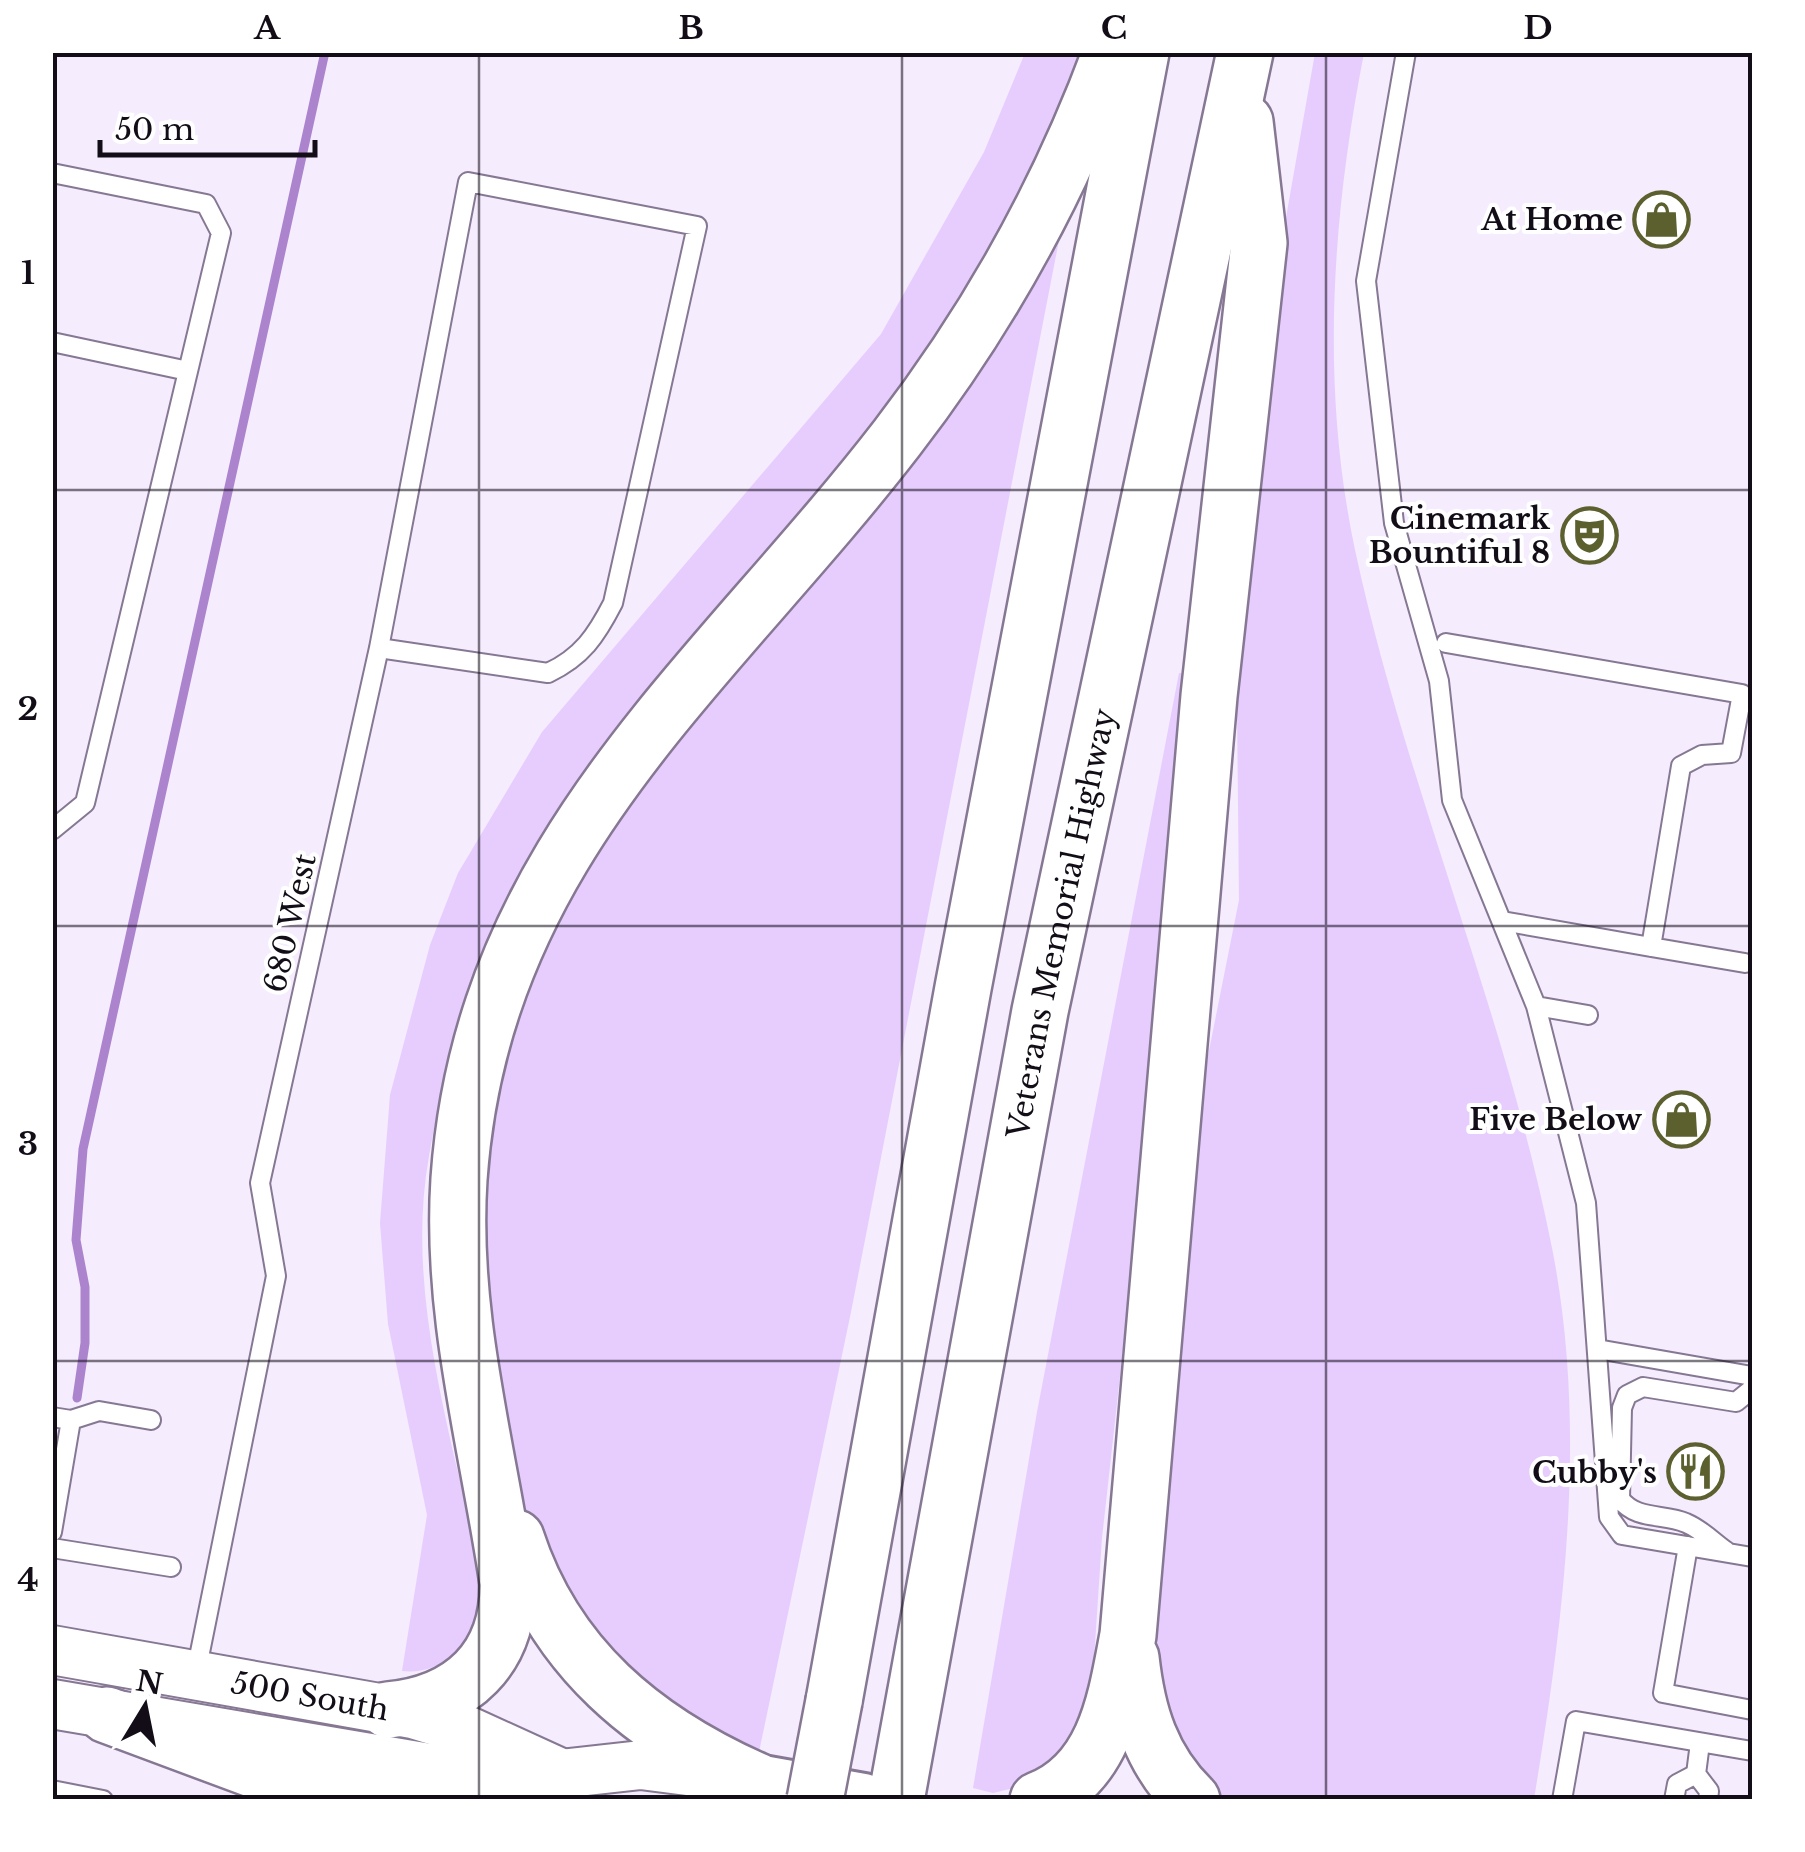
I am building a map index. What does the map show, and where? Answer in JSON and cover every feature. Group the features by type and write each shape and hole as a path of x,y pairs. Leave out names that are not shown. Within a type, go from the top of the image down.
{"highway":[{"path":"388,1710 429,1702 464,1685 487,1662 501,1635 508,1582 462,1327 457,1230 460,1174 482,1042 532,907 548,874 611,780 895,441 966,344 1061,176 1111,52"},
{"path":"814,1800 962,988 1141,52"},
{"path":"1038,1800 1066,1785 1094,1754 1117,1692 1128,1636 1210,696 1259,243 1242,64"},
{"name":"Veterans Memorial Highway","path":"896,1800 1040,1011 1242,64"},
{"path":"483,1435 533,1581 576,1654 655,1726 757,1781"},
{"path":"1128,1636 1142,1725 1154,1751 1192,1800"},
{"path":"107,1715 252,1769 432,1800"}],"main road":[{"name":"500 South","path":"52,1650 388,1710 466,1730 607,1800"},
{"name":"500 South","path":"52,1704 470,1775 560,1774 641,1765 864,1800"}],"lane":[{"path":"1406,52 1366,281 1394,523 1438,682 1452,800 1536,1006 1586,1203 1609,1517 1622,1535 1752,1557"},
{"path":"52,172 206,204 221,233 86,803 52,830"},
{"name":"680 West","path":"195,1676 276,1276 260,1183 379,648 468,182 696,226 613,602 595,637 573,661 548,673 379,648"},
{"path":"52,342 188,371"},
{"path":"1446,643 1742,694 1731,753 1702,755 1680,766 1650,947"},
{"path":"1502,921 1745,963"},
{"path":"1536,1006 1588,1015"},
{"path":"1597,1349 1752,1376"},
{"path":"1727,1553 1687,1523 1628,1508 1620,1498 1622,1408 1627,1395 1643,1386 1736,1402 1752,1389"},
{"path":"52,1532 62,1418 99,1410 151,1420"},
{"path":"1688,1546 1663,1694 1752,1710"},
{"path":"52,1548 171,1567"},
{"path":"1562,1800 1576,1721 1752,1752"},
{"path":"1700,1742 1696,1774 1709,1791 1708,1800"},
{"path":"1674,1800 1677,1784 1696,1774"},
{"path":"52,1790 102,1800"}],"shaded area":[{"path":"1025,53 1080,53 1047,142 980,269 848,466 640,700 579,779 525,866 483,959 439,1106 429,1156 422,1231 432,1345 478,1558 482,1621 449,1658 428,1669 402,1671 427,1515 388,1324 380,1223 390,1095 430,945 458,873 542,732 881,334 984,152"},
{"path":"1315,53 1364,53 1344,176 1334,301 1337,425 1355,550 1401,726 1509,1072 1552,1248 1563,1317 1569,1385 1568,1524 1555,1662 1534,1799 1226,1799 1215,1794 1148,1690 1202,1086 1239,900 1236,613 1260,365"},
{"path":"1066,204 851,1312 759,1752 628,1691 533,1550 487,1356 477,1125 549,898"},
{"path":"1179,673 1187,674 1156,1053 1102,1538 1092,1689 1079,1738 1030,1784 993,1793 973,1788 1037,1412"}],"waterway":[{"path":"77,1398 85,1343 85,1287 76,1240 83,1149 325,52"}],"place":[{"name":"At Home","path":"1662,219"},
{"name":"Cinemark Bountiful 8","path":"1589,535"},
{"name":"Five Below","path":"1681,1119"},
{"name":"Cubby's","path":"1696,1472"}]}
